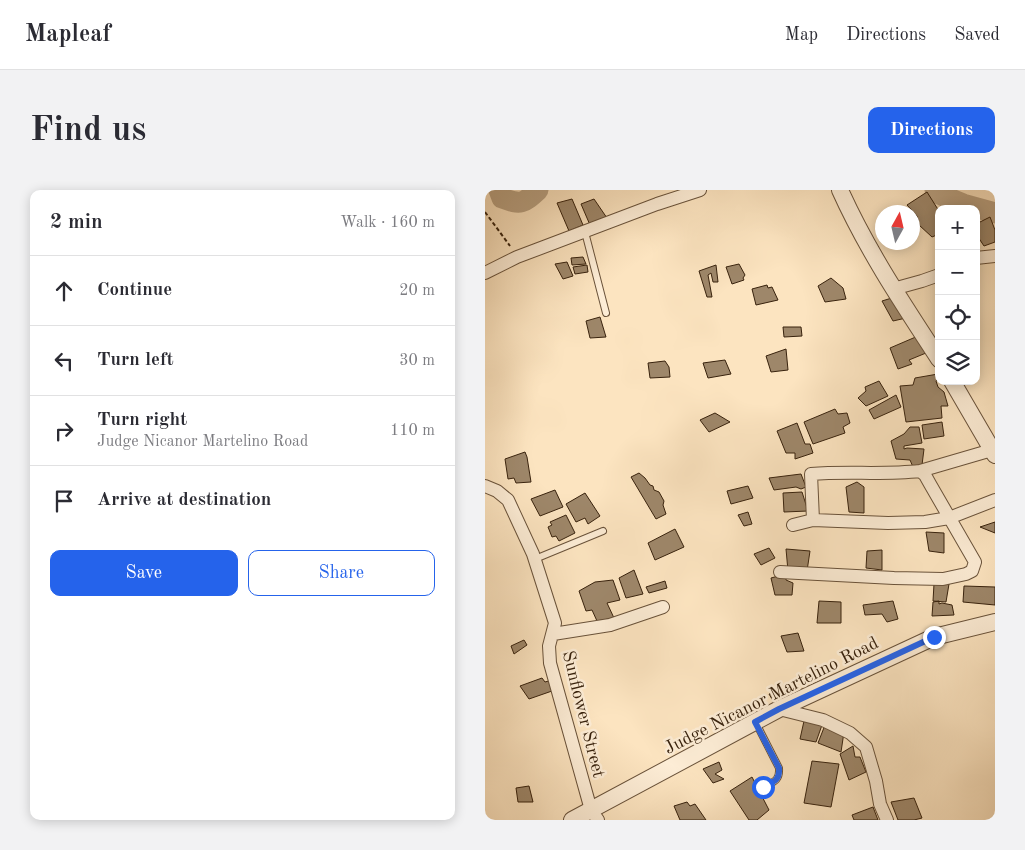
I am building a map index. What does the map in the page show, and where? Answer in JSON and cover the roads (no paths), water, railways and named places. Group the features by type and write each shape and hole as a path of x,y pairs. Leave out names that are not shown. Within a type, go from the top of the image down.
{"street":[{"path":"485,273 517,257 699,190"},
{"path":"840,190 852,217 893,289 935,353"},
{"path":"980,258 995,256"},
{"path":"893,289 935,276"},
{"path":"813,520 811,474 830,472 878,474 920,471 994,453 954,385"},
{"path":"780,572 943,579 972,571 975,562 925,475 920,471"},
{"name":"Sunflower Street","path":"485,486 497,491 508,500 535,559 555,623 549,646 550,663 595,815"},
{"path":"793,525 813,520 888,523 925,522 949,518 995,500"},
{"path":"553,634 610,625 663,607"},
{"name":"Judge Nicanor Martelino Road","path":"572,820 595,815 779,709 934,637 995,622"},
{"path":"779,709 823,720 849,733 866,747 876,781 880,804 887,820"}],"lane":[{"path":"585,232 606,312"},
{"path":"535,559 603,531"},
{"path":"755,722 779,768 778,779 763,787"}],"waterway":[{"path":"499,190 502,198 514,202 525,201 538,190"},
{"path":"935,190 937,193 963,204 995,213"}]}
